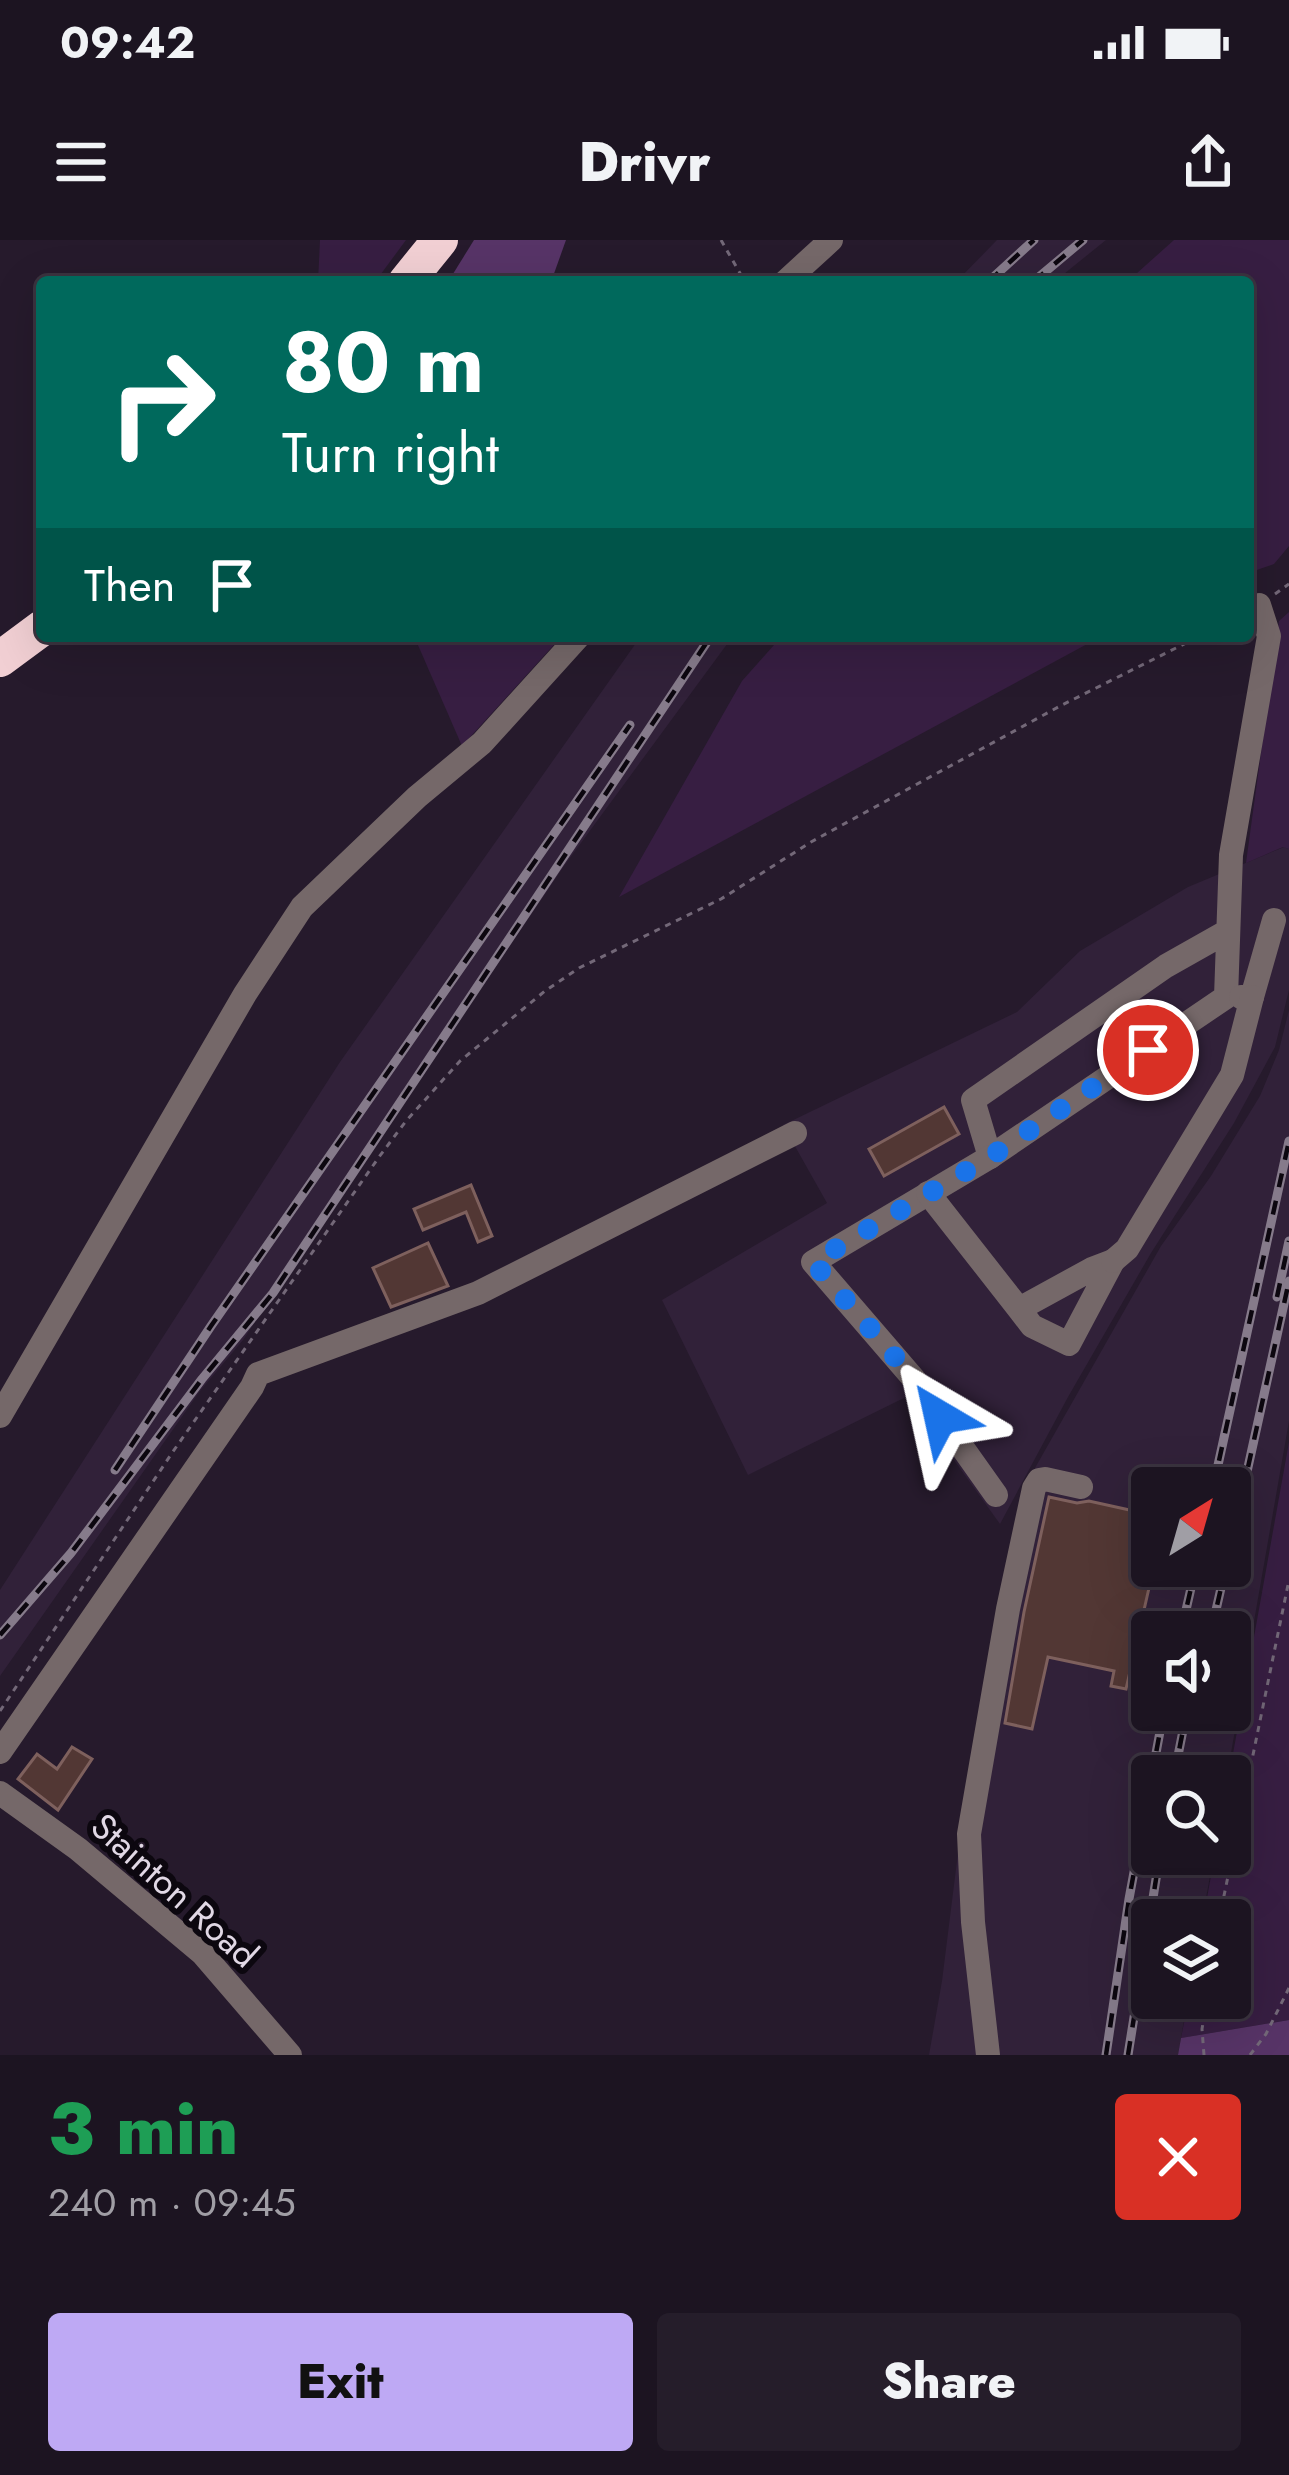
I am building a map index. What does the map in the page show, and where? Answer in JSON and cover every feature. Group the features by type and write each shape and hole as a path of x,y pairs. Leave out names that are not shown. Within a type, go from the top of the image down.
{"highway":[{"path":"411,276 440,240"},
{"path":"0,658 36,632"}],"street":[{"path":"791,276 831,240"},
{"path":"1019,1310 1127,1249 1232,1076 1239,997 1228,931 1232,855 1268,635 1259,605"},
{"path":"0,1416 245,994 302,908 417,797 482,743 574,642"},
{"path":"996,1495 913,1378 813,1262 990,1157 1239,997 1274,920"},
{"path":"990,1157 973,1100 1166,966 1228,931"},
{"path":"0,1751 258,1374 478,1293 795,1133"},
{"path":"928,1193 1032,1326 1069,1344 1113,1261"},
{"path":"988,2055 969,1834 985,1733 1034,1488 1045,1479 1081,1487"},
{"name":"Stainton Road","path":"0,1793 97,1864 202,1953 290,2055"}],"path":[{"path":"722,240 742,276"},
{"path":"0,1712 184,1435 379,1156 460,1061 580,968 721,899 811,842 1188,642"},
{"path":"1223,1899 1289,1580"},
{"path":"1250,2055 1289,1988"},
{"path":"1204,2019 1204,2055"}],"shaded area":[{"path":"320,240 406,240 379,276 318,276"},
{"path":"474,240 566,240 553,276 452,276"},
{"path":"997,240 1106,240 1061,276 962,276"},
{"path":"1174,240 1289,240 1289,546 1274,564 1254,571 1254,276 1134,276"},
{"path":"1289,612 1289,849 1283,847 1246,863 1279,621"},
{"path":"417,642 557,642 462,746"},
{"path":"637,642 729,642 564,866 243,1340 200,1391 0,1676 0,1590 340,1062"},
{"path":"777,642 1091,642 619,897 742,681"},
{"path":"1284,847 1289,849 1289,990 1275,1047 1234,1123 1151,1253 1000,1524 908,1396 748,1475 662,1300 827,1203 783,1125 1017,1012 1080,951 1188,887"},
{"path":"1289,1010 1289,1421 1251,1639 1251,1611 1131,1611 1131,1731 1235,1731 1231,1755 1131,1755 1131,1875 1210,1875 1206,1899 1131,1899 1131,2019 1184,2019 1178,2055 929,2055 960,1837 993,1656 1035,1468 1161,1246 1260,1096"},
{"path":"1289,1442 1289,2020 1181,2038 1185,2019 1251,2019 1251,1899 1207,1899 1211,1875 1251,1875 1251,1755 1233,1755 1237,1731 1251,1731 1251,1654"},
{"path":"1289,2020 1289,2055 1178,2055 1181,2038"}],"building":[{"path":"944,1107 959,1134 884,1176 869,1149"},
{"path":"471,1185 492,1236 478,1242 466,1212 423,1230 414,1209"},
{"path":"428,1243 448,1286 391,1307 373,1268"},
{"path":"1049,1497 1131,1510 1131,1587 1149,1587 1144,1611 1131,1611 1126,1689 1111,1686 1114,1671 1048,1657 1032,1729 1005,1723"},
{"path":"72,1747 92,1759 58,1810 18,1779 37,1754 57,1769"}],"railway":[{"path":"995,276 1034,240"},
{"path":"1040,276 1083,240"},
{"path":"0,1635 71,1553 273,1293 707,642"},
{"path":"115,1470 630,725"},
{"path":"1218,1467 1289,1141"},
{"path":"1277,1297 1289,1241"},
{"path":"1248,1467 1289,1281"},
{"path":"1186,1611 1191,1587"},
{"path":"1216,1611 1221,1587"},
{"path":"1106,2055 1160,1731"},
{"path":"1178,1755 1183,1731"},
{"path":"1128,2055 1157,1875"}],"route":[{"path":"940,1417 913,1378 813,1262 990,1157 1148,1050"}]}
